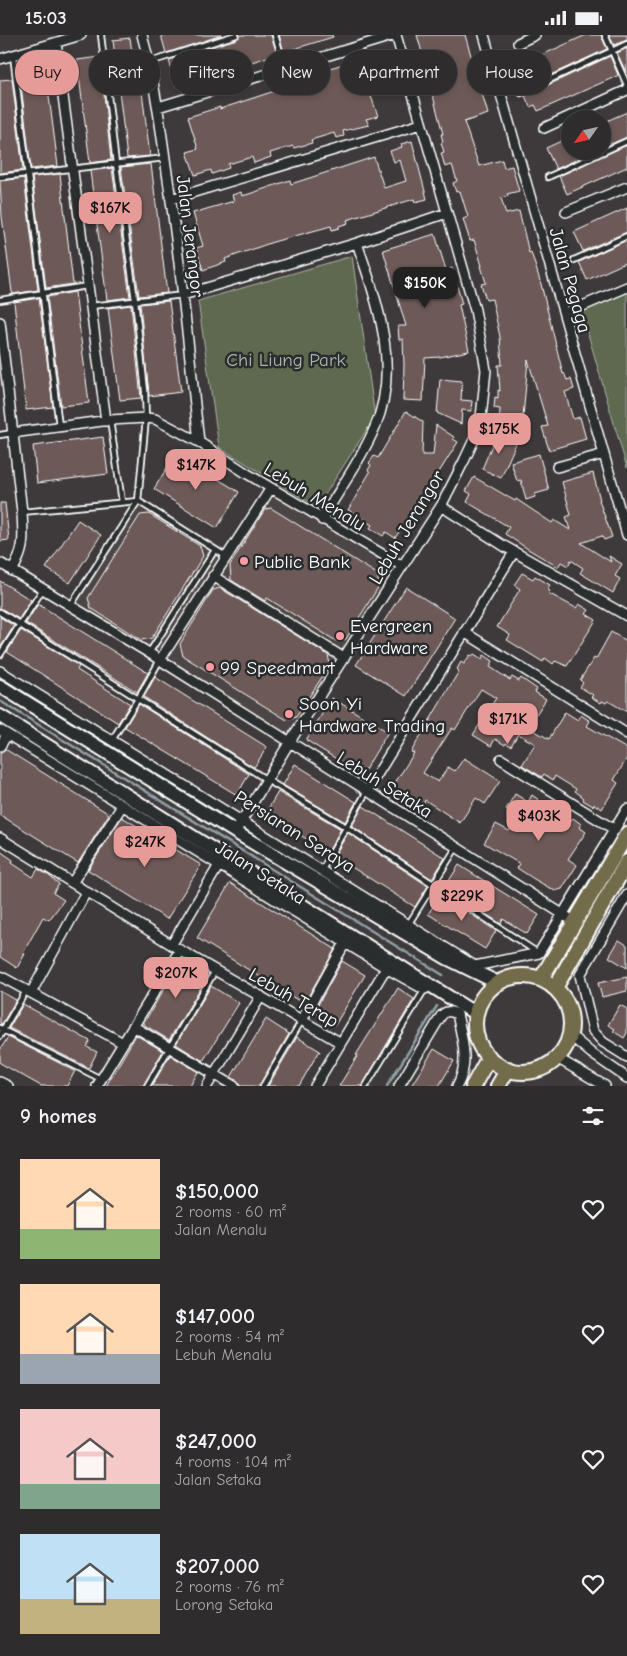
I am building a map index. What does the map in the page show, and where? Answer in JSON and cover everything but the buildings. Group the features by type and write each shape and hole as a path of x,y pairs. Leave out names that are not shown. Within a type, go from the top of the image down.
{"main road":[{"name":"Persiaran Seraya","path":"0,686 235,832 447,958 498,983"},
{"path":"0,716 428,987 476,1014"},
{"path":"541,979 575,922 621,832"},
{"path":"555,988 627,861"},
{"path":"527,976 541,979 555,988 563,998 569,1009 570,1035 565,1048 557,1058 546,1066 534,1071 521,1072 508,1069 489,1057 480,1044 476,1029 476,1014 480,1002 488,991 498,983 512,977 527,976"},
{"path":"473,1086 489,1057"},
{"path":"498,1086 508,1069"}],"street":[{"path":"0,59 81,35"},
{"name":"Jalan Jerangor","path":"142,35 146,50"},
{"path":"330,55 395,35"},
{"name":"Lebuh Jerangor","path":"235,832 289,743 440,506 480,427 486,370 475,310 395,35"},
{"name":"Jalan Pegaga","path":"484,35 627,535"},
{"path":"518,43 535,35"},
{"path":"56,43 74,169 87,286 108,420"},
{"path":"158,107 263,75"},
{"path":"544,128 627,91"},
{"name":"Jalan Jerangor","path":"156,95 171,199 199,442"},
{"path":"171,199 421,124"},
{"path":"566,212 627,187"},
{"path":"182,295 357,243 447,213"},
{"path":"322,520 375,429 382,408 386,384 387,359 379,312 357,243"},
{"path":"564,314 627,287"},
{"path":"0,322 24,538 20,557 12,571"},
{"name":"Lebuh Menalu","path":"12,433 108,420 155,419 172,426 199,442 322,520 402,567"},
{"path":"558,467 604,454"},
{"path":"160,660 271,488"},
{"path":"440,506 514,552 626,615"},
{"path":"366,791 514,552"},
{"name":"Lebuh Setaka","path":"0,563 160,660 575,922"},
{"path":"213,576 344,658"},
{"path":"464,633 627,734"},
{"name":"Persiaran Seraya","path":"0,671 243,820 475,966 539,953"},
{"path":"0,746 4,733"},
{"name":"Jalan Setaka","path":"4,733 386,968 428,987"},
{"path":"501,759 621,832"},
{"path":"72,883 122,805"},
{"path":"539,953 562,915 621,832 627,809"},
{"name":"Lebuh Terap","path":"0,838 176,947 341,1043"},
{"path":"99,1082 133,1026 219,865"},
{"path":"29,992 86,892"},
{"path":"627,895 580,975 593,1031 603,1042 627,1057"},
{"path":"302,1020 345,943"},
{"path":"315,1086 386,968"},
{"path":"0,976 123,1043"},
{"path":"207,1086 261,996"},
{"path":"399,1086 440,1016 444,1012 450,1011 457,1014 465,1053 462,1077 457,1086"},
{"path":"133,1026 234,1086"},
{"path":"570,1035 591,1053 626,1077 620,1086"},
{"path":"557,1058 605,1086"},
{"path":"0,1082 8,1086"}],"lane":[{"path":"70,605 138,501 146,418 145,391 135,301 101,35"},
{"path":"160,59 236,35"},
{"path":"275,35 280,50"},
{"path":"605,35 627,85"},
{"path":"551,79 627,44"},
{"path":"13,55 59,427"},
{"path":"548,177 627,141"},
{"path":"0,177 165,158"},
{"path":"574,259 627,236"},
{"path":"0,300 87,286"},
{"path":"90,306 182,295"},
{"path":"108,420 122,502"},
{"path":"0,435 12,433"},
{"path":"22,512 138,501 227,557"},
{"path":"148,653 215,550"},
{"path":"0,655 43,589"},
{"path":"0,612 267,780 346,827 539,953"},
{"path":"112,740 160,660"},
{"path":"322,870 366,791"},
{"path":"408,925 456,848"},
{"path":"147,1086 215,970"},
{"path":"366,1086 428,987"},
{"path":"0,1036 1,1029 29,992"},
{"path":"263,1086 302,1020"},
{"path":"1,1029 99,1082"}],"shaded area":[{"path":"272,492 396,568 289,739 76,603 139,506 228,561"}],"green space":[{"name":"Chi Liung Park","path":"352,256 375,417 317,507 219,447 198,301"},
{"path":"627,291 627,468 581,310"}],"waterway":[{"path":"0,701 443,975"},
{"path":"387,1086 437,1006"}],"place":[{"name":"Public Bank","path":"244,561"},
{"name":"Evergreen Hardware","path":"340,636"},
{"name":"99 Speedmart","path":"210,667"},
{"name":"Soon Yi Hardware Trading","path":"289,714"}]}
